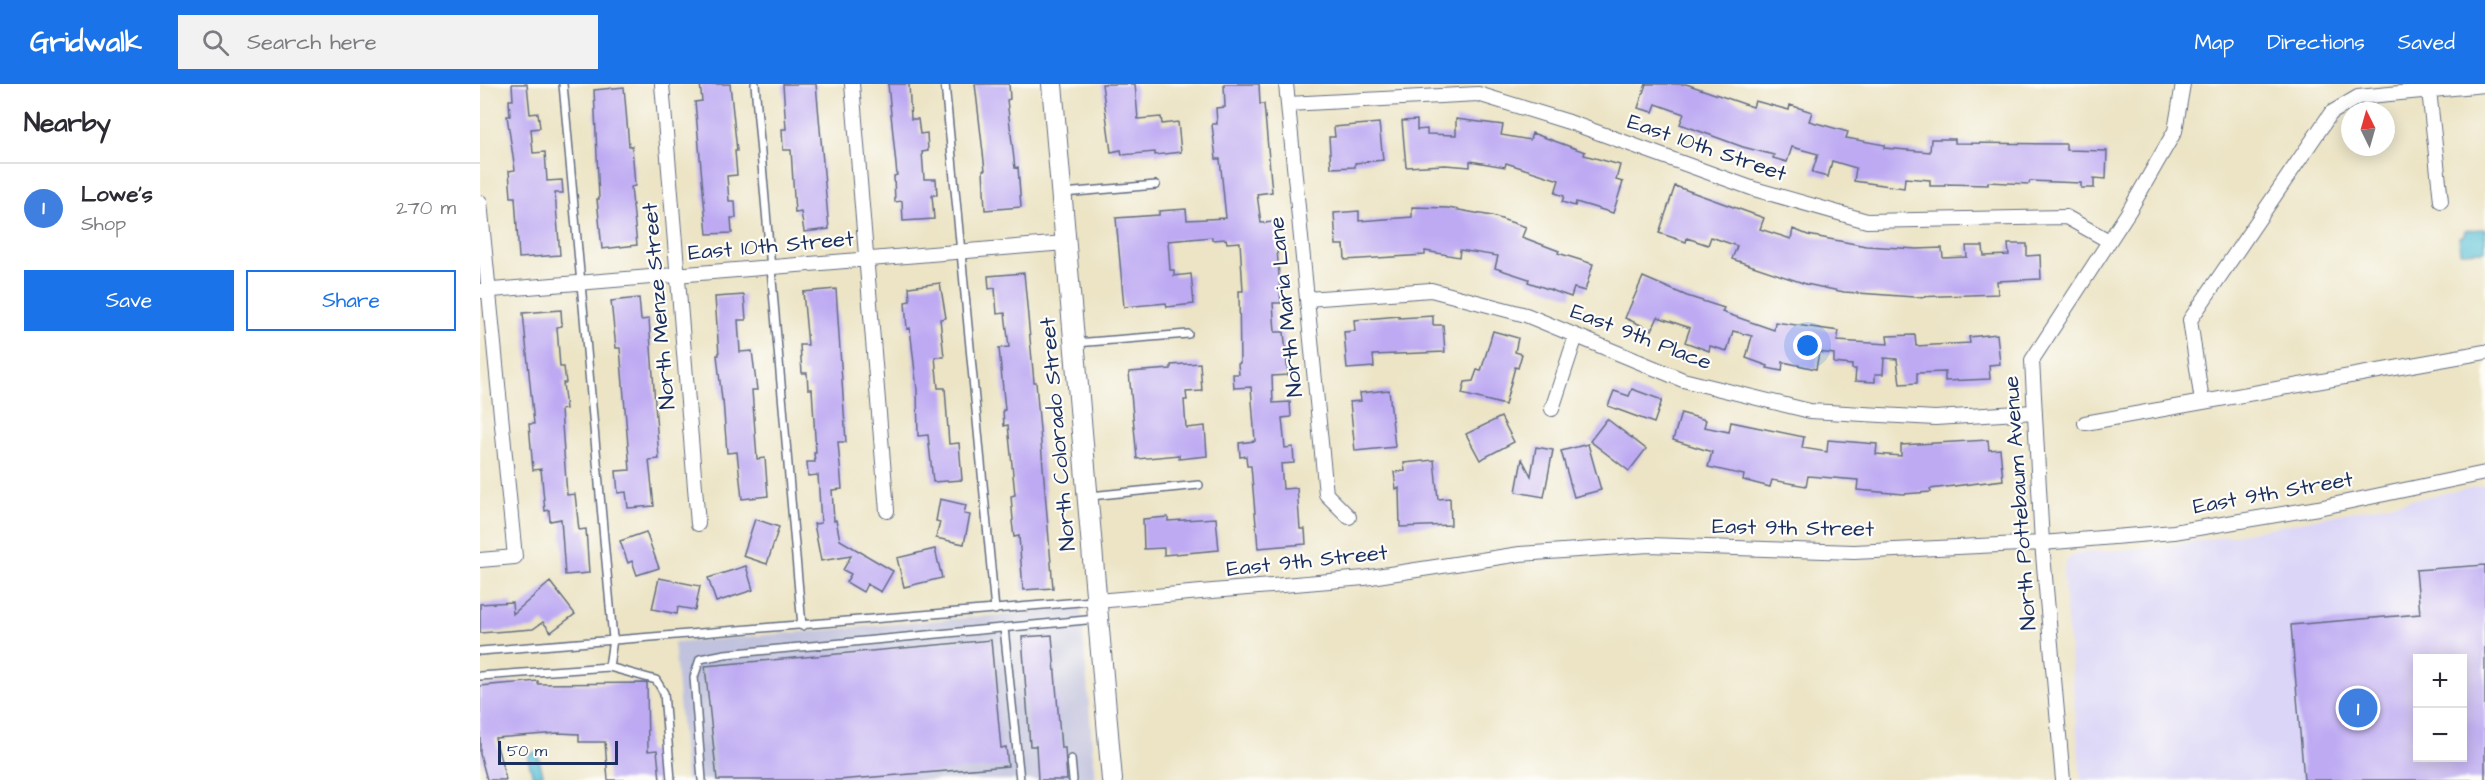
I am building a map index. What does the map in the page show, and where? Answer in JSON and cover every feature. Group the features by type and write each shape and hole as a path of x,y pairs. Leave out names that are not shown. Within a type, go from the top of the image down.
{"street":[{"name":"North Menze Street","path":"662,84 698,524"},
{"path":"852,84 887,511"},
{"name":"North Colorado Street","path":"1052,84 1112,780"},
{"name":"North Maria Lane","path":"1286,84 1326,494 1349,517"},
{"name":"North Pottebaum Avenue","path":"2062,780 2042,543 2032,360 2129,211 2175,131 2183,84"},
{"path":"2202,402 2190,320 2331,113 2358,97 2485,85"},
{"path":"2429,90 2441,201"},
{"name":"East 10th Street","path":"1288,104 1478,94 1569,122 1754,189 1867,221 2066,217 2109,242"},
{"path":"480,202 484,291 515,557 480,560"},
{"name":"East 10th Street","path":"484,291 1065,243"},
{"name":"East 9th Place","path":"1307,299 1431,290 1526,315 1683,380 1810,411 1935,418 2035,412"},
{"path":"1552,409 1576,336"},
{"path":"2085,423 2485,352"},
{"name":"East 9th Street","path":"1098,610 1364,578 1520,554 1649,545 1854,552 2042,543 2174,532 2318,508 2485,473"}],"lane":[{"path":"563,84 613,639 609,667"},
{"path":"755,84 802,626"},
{"path":"945,84 995,610"},
{"path":"1061,194 1156,185"},
{"path":"1074,344 1188,334"},
{"path":"1088,496 1199,485"},
{"path":"480,651 995,610 1098,610"},
{"path":"702,780 693,677 700,659 710,655 1004,628 1098,610"},
{"path":"1004,628 1020,780"},
{"path":"480,676 609,667 656,680 664,693 671,780"},
{"path":"1071,759 1073,780"}],"shaded area":[{"path":"2485,485 2485,780 2081,780 2063,572 2067,560 2078,553 2158,547 2235,535"},
{"path":"1081,608 1095,780 686,780 674,643"}],"water":[{"path":"2485,229 2485,251 2461,252 2459,237 2464,235 2465,230"},
{"path":"537,752 543,774 533,777 527,755"}],"building":[{"path":"512,84 527,84 530,114 538,113 540,128 531,129 533,153 545,152 547,181 562,180 563,193 555,193 560,255 519,258 515,197 511,197 509,171 515,170 507,116 510,116 509,100 513,100"},
{"path":"700,84 730,84 737,151 735,151 737,175 727,176 729,201 735,201 736,218 731,218 732,233 707,234 695,102 702,101"},
{"path":"783,84 816,84 829,229 804,232 801,212 795,213 791,150 783,150 782,129 786,129"},
{"path":"888,84 909,84 911,119 918,119 920,134 927,133 928,151 922,152 924,179 936,179 937,195 932,195 934,219 903,221 902,201 895,202 894,176 897,175"},
{"path":"975,84 1009,84 1010,99 1007,100 1015,168 1018,167 1021,207 985,210 983,170 985,170"},
{"path":"1102,84 1135,84 1138,119 1161,117 1162,124 1178,122 1181,152 1122,155 1121,150 1111,152"},
{"path":"1224,84 1259,84 1260,104 1264,104 1272,192 1257,194 1261,223 1275,222 1281,303 1273,303 1275,332 1284,332 1288,375 1272,376 1273,403 1290,402 1291,417 1282,418 1285,448 1293,447 1294,463 1281,464 1283,489 1297,488 1300,529 1305,529 1306,544 1258,548 1251,466 1247,466 1246,456 1240,457 1239,443 1255,441 1251,387 1234,388 1233,374 1239,374 1238,364 1240,363 1239,291 1243,291 1240,242 1227,243 1226,239 1212,240 1212,237 1168,241 1170,270 1174,270 1174,276 1191,274 1194,304 1167,307 1166,303 1124,307 1116,218 1159,215 1159,211 1186,209 1187,220 1226,218 1220,159 1216,159 1212,124 1217,124 1216,108 1225,107"},
{"path":"1646,84 1686,84 1753,107 1755,101 1789,110 1790,105 1812,112 1809,121 1848,132 1846,138 1885,145 1884,148 1930,152 1931,139 1955,139 1955,143 2066,144 2066,150 2107,151 2106,179 2094,178 2094,188 2081,188 2081,183 2030,181 2029,184 1988,182 1988,185 1930,186 1930,180 1905,178 1904,188 1854,181 1856,168 1832,161 1828,177 1812,173 1818,154 1792,147 1787,162 1773,158 1774,155 1743,147 1680,124 1684,114 1656,104 1653,112 1638,108"},
{"path":"624,87 629,146 632,146 635,186 631,187 637,245 602,249 597,199 599,199 594,90"},
{"path":"1456,119 1503,125 1501,135 1530,140 1532,133 1585,152 1584,155 1620,165 1616,180 1623,182 1613,213 1576,202 1575,206 1562,202 1564,196 1555,193 1559,180 1506,163 1505,167 1470,161 1470,167 1445,165 1406,167 1402,121 1417,120 1417,130 1427,129 1427,134 1456,135"},
{"path":"1379,123 1383,160 1355,163 1355,167 1331,168 1329,137 1335,137 1334,127"},
{"path":"1675,186 1764,218 1760,229 1791,239 1793,229 1808,235 1866,246 1942,248 1943,258 1967,257 1966,246 1983,246 1984,256 2009,255 2008,244 2027,244 2027,256 2040,255 2041,279 1997,281 1998,294 1914,297 1844,292 1806,284 1732,259 1737,246 1711,237 1708,245 1687,238 1686,242 1659,233"},
{"path":"1412,207 1448,208 1492,216 1526,227 1522,237 1559,251 1558,253 1593,264 1585,291 1574,288 1571,297 1528,282 1529,279 1495,268 1498,256 1460,250 1459,257 1425,251 1425,255 1345,260 1344,245 1336,245 1334,213 1359,211 1359,221 1412,217"},
{"path":"1024,273 1034,382 1036,382 1053,588 1023,590 1019,536 1014,537 1012,521 1011,496 1015,495 1008,425 1004,426 1003,410 1005,410 999,348 1009,347 1005,313 997,314 995,288 989,289 988,276"},
{"path":"1643,277 1687,296 1724,308 1722,312 1774,330 1775,322 1839,331 1837,341 1888,344 1887,336 1915,335 1916,346 1970,343 1969,337 1997,334 2000,364 1989,365 1990,379 1945,381 1945,372 1917,373 1917,383 1900,384 1897,359 1884,358 1883,374 1875,374 1875,382 1855,381 1856,369 1852,369 1852,365 1834,363 1834,354 1819,352 1816,369 1783,362 1782,371 1767,368 1768,366 1746,358 1752,336 1733,331 1727,351 1710,346 1709,351 1685,342 1690,328 1658,317 1652,330 1625,318"},
{"path":"940,283 946,318 940,319 944,357 935,357 938,388 945,388 949,444 959,443 962,480 933,482 928,435 918,436 917,390 905,302 910,301 909,287"},
{"path":"836,289 846,442 838,442 842,489 832,490 834,521 836,520 840,540 893,571 881,592 867,584 863,592 846,582 851,574 843,570 851,556 821,561 814,524 821,523 818,475 808,476 807,462 815,462 814,453 816,453 812,389 808,389 807,373 802,373 800,345 808,345 803,292"},
{"path":"744,295 746,320 738,320 740,352 752,351 757,390 752,390 757,459 765,458 768,496 742,499 737,452 727,453 717,355 719,355 715,297"},
{"path":"639,298 641,320 649,319 659,459 649,460 654,506 628,508 626,492 618,493 616,471 630,470 620,348 616,348 611,301"},
{"path":"561,310 562,326 557,327 560,367 564,367 566,383 563,383 566,409 561,410 567,495 575,494 579,530 586,529 589,573 565,575 561,519 550,521 549,510 545,511 541,469 533,470 529,424 534,424 523,313"},
{"path":"1399,316 1399,318 1433,316 1433,325 1443,325 1445,352 1373,355 1374,367 1347,369 1344,332 1355,331 1354,320"},
{"path":"1493,331 1518,338 1515,352 1522,354 1518,368 1515,367 1505,405 1462,394 1465,382 1473,381 1477,370 1481,371"},
{"path":"1200,363 1202,391 1186,392 1187,400 1184,400 1186,428 1205,426 1207,456 1179,459 1179,455 1137,459 1129,372 1171,369 1171,365"},
{"path":"1632,389 1662,400 1654,423 1608,406 1614,391 1629,396"},
{"path":"1389,390 1395,447 1355,451 1350,402 1361,401 1360,393"},
{"path":"1681,413 1706,420 1704,427 1729,432 1731,422 1804,437 1802,448 1827,452 1828,440 1877,444 1876,454 1901,456 1901,445 1988,440 1989,450 2000,449 2003,480 1930,489 1931,492 1903,494 1857,490 1858,480 1808,476 1806,486 1772,480 1770,487 1743,480 1744,475 1708,467 1712,452 1673,440"},
{"path":"1501,417 1514,442 1480,460 1466,434"},
{"path":"1607,419 1646,449 1629,471 1590,441"},
{"path":"1588,444 1601,490 1574,497 1561,451"},
{"path":"1536,447 1553,450 1544,497 1516,492 1522,459 1531,476"},
{"path":"1434,460 1438,499 1450,498 1451,525 1400,527 1399,488 1396,489 1394,472 1405,471 1404,463"},
{"path":"940,499 966,505 964,514 970,515 964,544 936,538 940,522 936,521"},
{"path":"1168,517 1168,521 1216,518 1219,550 1164,555 1164,548 1144,549 1143,519"},
{"path":"755,519 779,527 767,564 743,556"},
{"path":"646,532 659,568 637,575 632,561 628,563 620,541"},
{"path":"935,549 942,578 904,587 897,558"},
{"path":"2485,565 2485,780 2304,780 2291,625 2420,614 2416,570"},
{"path":"746,566 753,590 716,602 708,578"},
{"path":"659,578 700,586 695,610 678,607 677,614 652,609"},
{"path":"550,582 575,614 551,632 543,622 533,629 480,633 480,604 512,602 513,614"},
{"path":"1052,635 1061,748 1065,748 1067,780 1038,780 1036,746 1030,746 1022,637"},
{"path":"991,640 1001,748 1006,747 1008,766 838,780 717,780 705,666"},
{"path":"538,681 538,684 647,683 648,751 657,750 660,780 608,780 605,742 579,742 579,734 558,733 495,738 506,780 487,780 480,754 480,686"}],"place":[{"name":"Lowe's","path":"2358,708"}]}
